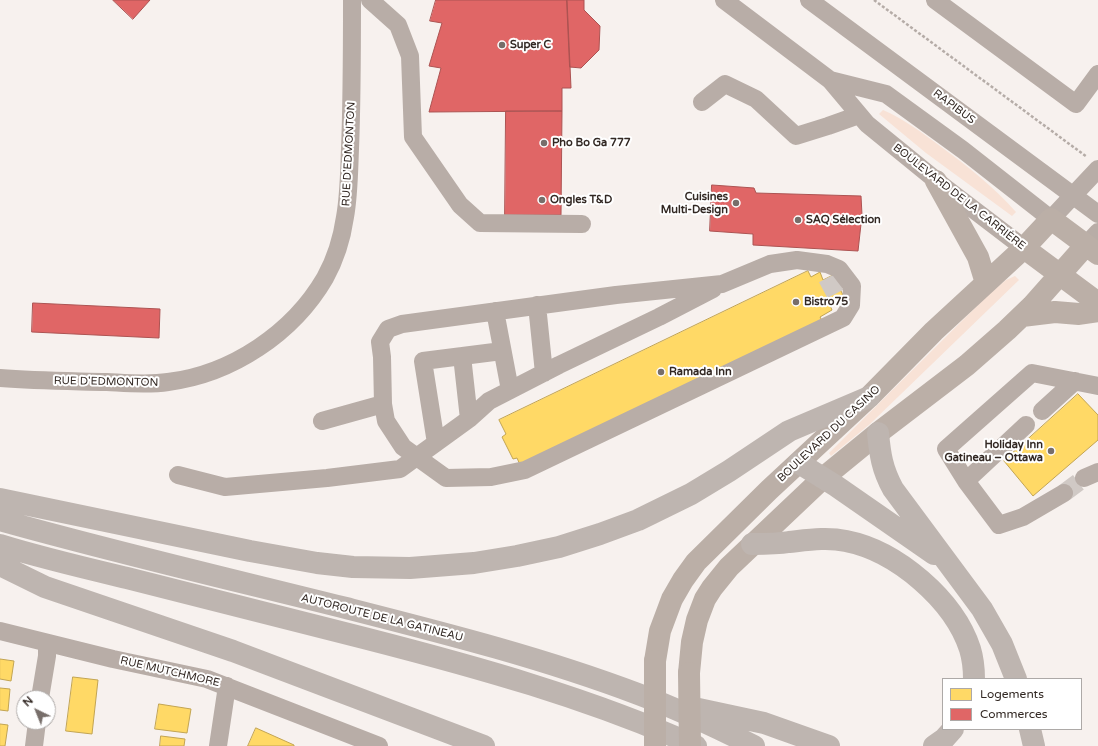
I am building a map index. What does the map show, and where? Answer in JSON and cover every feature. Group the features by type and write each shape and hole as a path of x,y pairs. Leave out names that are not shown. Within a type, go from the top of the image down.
{"highway":[{"path":"0,499 250,551 317,563 353,567 410,568 474,563 559,547 638,520 691,494 729,471 789,431 868,397"},
{"path":"878,433 882,464 886,477 893,489 949,566 974,596 1004,650 1016,678"},
{"path":"799,463 824,478 949,566"},
{"name":"AUTOROUTE DE LA GATINEAU","path":"0,520 478,642 561,667 640,695 682,712 754,746"},
{"path":"752,544 812,539 833,539 847,541 872,549 895,562 908,570 930,589 954,618 970,649 974,678"},
{"path":"0,545 207,599 409,649 484,670 554,691 600,707 696,746"},
{"path":"0,565 45,587 254,659 484,746"},
{"path":"640,695 764,724 829,746"},
{"path":"934,746 944,739 952,730"},
{"path":"1030,730 1034,746"}],"main road":[{"path":"936,181 978,257 986,283"},
{"name":"BOULEVARD DE LA CARRIÈRE","path":"1051,219 1094,243"},
{"name":"BOULEVARD DU CASINO","path":"655,746 655,661 658,641 667,609 677,589 689,571 731,527 934,332 1024,248 1051,219"},
{"path":"690,746 689,673 693,634 705,599 724,572 752,544 824,478 878,433 967,365 1022,316 1060,275 1094,243"},
{"name":"BOULEVARD DE LA CARRIÈRE","path":"1024,248 1098,303"},
{"path":"1022,316 1054,312 1079,314 1098,311"}],"street":[{"name":"RUE D'EDMONTON","path":"0,378 151,383 189,378 208,373 230,364 246,355 280,331 296,316 308,303 326,277 334,259 346,216 351,135 352,0"},
{"path":"370,0 398,26 410,56 413,137 460,205 480,223 582,224"},
{"name":"BOULEVARD DE LA CARRIÈRE","path":"724,0 830,80 867,124 936,181 1024,248"},
{"name":"RAPIBUS","path":"809,0 1098,214"},
{"path":"935,0 1076,104 1098,74"},
{"name":"BOULEVARD DE LA CARRIÈRE","path":"830,80 886,94 963,150 1051,219"},
{"path":"702,102 725,84 756,100 796,136 859,115"},
{"name":"BOULEVARD DU CASINO","path":"1051,219 1098,169"},
{"path":"178,475 225,487 327,478 400,469 416,457 469,419 489,402 510,390 544,372 659,317 722,284 770,264 797,260 827,271 839,269 852,286 845,302 842,318 525,470 491,477 446,478 416,457 403,447 386,420 383,404 382,357 380,342 388,330 402,324 616,295 722,284"},
{"path":"537,305 544,372"},
{"path":"494,311 510,390"},
{"path":"436,443 423,361 502,351"},
{"path":"462,356 469,419"},
{"path":"1064,493 1023,517 999,525 966,481 946,449 1032,374 1098,386"},
{"path":"1042,411 1075,381"},
{"path":"322,421 383,404"},
{"path":"966,481 1026,425"},
{"name":"RUE MUTCHMORE","path":"0,632 113,659 185,674 227,686 379,746"},
{"path":"41,690 47,656 47,643"},
{"path":"218,746 227,686"},
{"path":"34,746 36,730"}],"path":[{"path":"874,0 1085,156"}],"shaded area":[{"path":"883,110 912,126 960,161 989,185 1016,212 1012,216 926,153 879,114"},
{"path":"1015,276 1019,280 870,424 831,456 829,453 989,294 1006,280"}],"building: Logements":[{"name":"Ramada Inn","path":"808,271 811,277 820,272 823,280 833,275 843,295 829,303 832,310 820,317 824,324 522,469 517,458 513,459 502,437 506,434 499,420"},
{"name":"Holiday Inn Gatineau – Ottawa","path":"1078,394 1098,415 1098,440 1033,496 1004,461"},
{"path":"0,659 14,661 11,681 0,679"},
{"path":"73,677 98,680 92,734 66,731"},
{"path":"0,688 10,689 8,711 0,710"},
{"path":"159,704 191,709 187,733 155,729"},
{"path":"0,724 8,725 5,746 0,746"},
{"path":"256,728 294,745 294,746 248,746"},
{"path":"161,736 185,739 184,746 160,746"}],"building: Commerces":[{"path":"113,0 150,0 133,19"},
{"name":"Super C","path":"436,0 567,0 571,88 562,88 562,111 429,112 441,68 429,66 442,23 430,21"},
{"path":"567,0 584,0 584,10 600,26 599,50 581,68 570,67"},
{"path":"506,111 562,111 561,215 505,215"},
{"path":"712,185 754,188 756,193 861,196 862,215 858,251 753,245 753,234 710,231"},
{"path":"33,303 160,309 159,338 32,332"}],"tunnel":[{"path":"827,278 838,299"},
{"path":"1064,493 1084,478"}],"place":[{"name":"Super C","path":"502,45"},
{"name":"Pho Bo Ga 777","path":"544,143"},
{"name":"Ongles T&D","path":"542,200"},
{"name":"Cuisines Multi-Design","path":"736,203"},
{"name":"SAQ Sélection","path":"798,220"},
{"name":"Bistro75","path":"796,302"},
{"name":"Ramada Inn","path":"661,372"},
{"name":"Holiday Inn Gatineau – Ottawa","path":"1051,451"}]}
